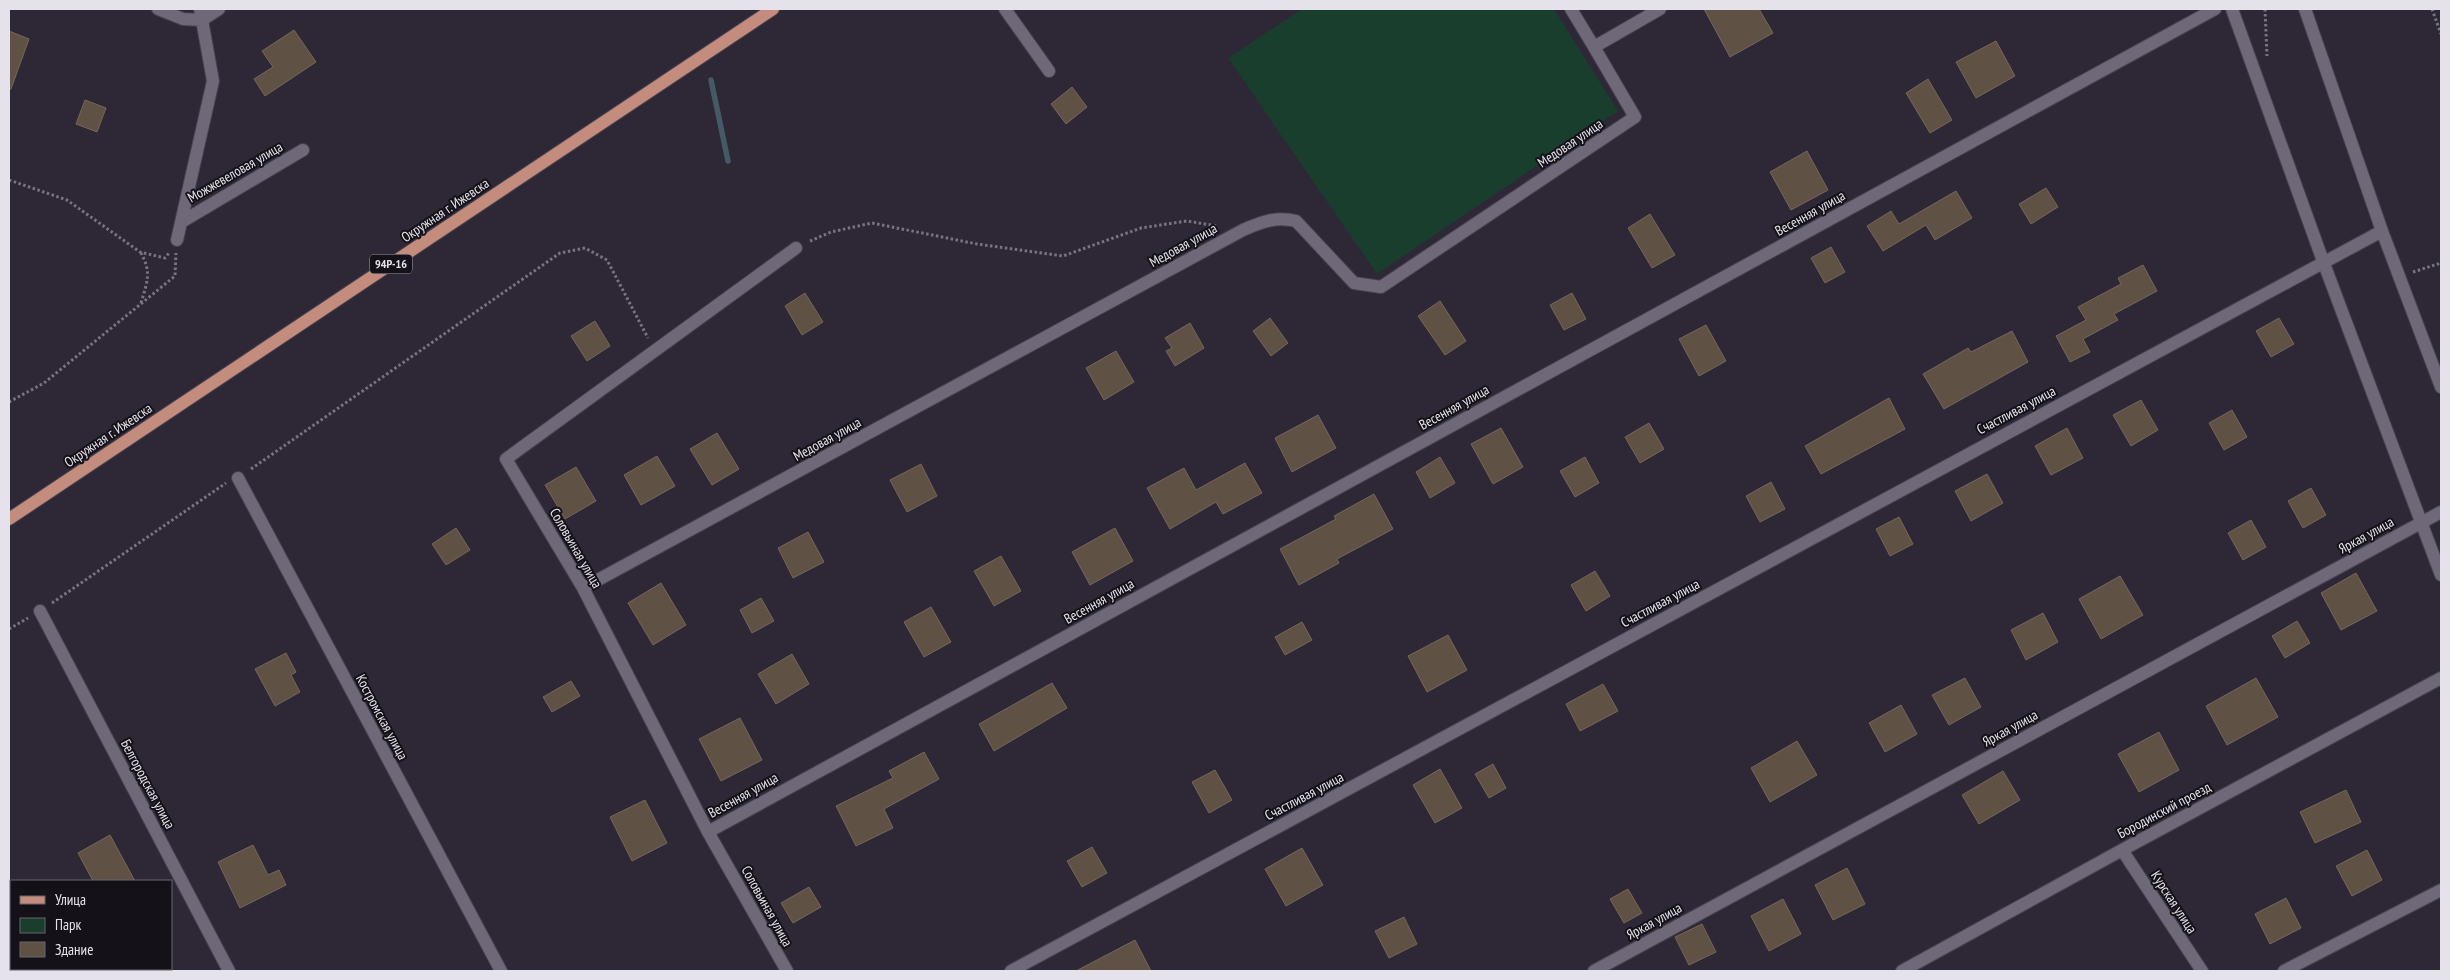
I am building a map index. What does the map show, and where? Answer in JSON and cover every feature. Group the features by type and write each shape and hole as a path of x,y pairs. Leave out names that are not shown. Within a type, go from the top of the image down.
{"main road":[{"name":"Окружная г. Ижевска","path":"9,520 773,9"}],"street":[{"path":"158,9 183,19 219,9"},
{"path":"1005,9 1049,71"},
{"path":"1571,9 1594,47 1660,9"},
{"name":"Весенняя улица","path":"708,832 2215,9"},
{"path":"2232,9 2323,261 2441,575"},
{"path":"2305,9 2382,231 2401,276 2441,387"},
{"path":"177,240 213,81 201,14"},
{"name":"Медовая улица","path":"583,588 1262,222 1284,218 1296,221 1354,283 1381,287 1635,117 1594,47"},
{"name":"Можжевеловая улица","path":"183,220 303,150"},
{"name":"Счастливая улица","path":"1011,971 2323,261 2382,231"},
{"name":"Соловьиная улица","path":"787,971 708,832 583,588 506,459 796,248"},
{"name":"Костромская улица","path":"238,478 501,971"},
{"name":"Яркая улица","path":"1594,971 2441,512"},
{"name":"Белгородская улица","path":"40,611 230,971"},
{"name":"Бородинский проезд","path":"1904,971 2122,850 2441,678"},
{"name":"Курская улица","path":"2122,850 2202,971"},
{"path":"2284,971 2441,890"}],"path":[{"path":"2432,9 2441,34"},
{"path":"9,180 67,200 140,252 165,258 177,240"},
{"path":"796,248 831,232 872,223 977,244 1063,256 1141,228 1187,221 1244,230"},
{"path":"9,402 44,382 175,276 177,240"},
{"path":"9,630 40,611 221,485 238,478 560,253 585,248 607,260 655,351"},
{"path":"140,252 148,266 147,280 140,304"},
{"path":"2401,276 2441,263"}],"green space":[{"path":"1302,9 1554,9 1618,111 1377,274 1228,58"}],"building":[{"path":"1704,9 1759,9 1773,33 1730,57"},
{"path":"294,30 316,62 265,96 254,79 273,67 262,51"},
{"path":"9,31 29,39 11,89 9,89"},
{"path":"1996,41 2015,76 1976,98 1956,62"},
{"path":"1928,79 1952,120 1930,133 1906,93"},
{"path":"1072,87 1087,107 1066,124 1051,104"},
{"path":"85,100 106,108 97,132 76,124"},
{"path":"1807,151 1828,190 1791,210 1770,172"},
{"path":"2046,188 2058,207 2031,224 2019,204"},
{"path":"1956,191 1972,218 1935,240 1926,225 1883,251 1867,226 1891,211 1899,224"},
{"path":"1650,214 1675,255 1652,268 1628,228"},
{"path":"1831,247 1845,272 1825,283 1811,258"},
{"path":"2143,265 2157,291 2114,314 2118,320 2083,339 2090,352 2070,362 2056,336 2086,320 2078,307 2121,284 2118,278"},
{"path":"805,293 823,322 802,335 785,306"},
{"path":"1572,293 1586,319 1564,330 1550,305"},
{"path":"1440,301 1466,341 1445,355 1418,316"},
{"path":"1270,318 1288,343 1271,356 1253,331"},
{"path":"2279,318 2294,344 2271,357 2256,331"},
{"path":"595,321 610,346 587,361 571,336"},
{"path":"1190,323 1204,348 1175,366 1166,351 1172,348 1165,338"},
{"path":"1706,325 1726,361 1699,376 1679,339"},
{"path":"2012,331 2028,362 1944,409 1923,374 1968,348 1971,352"},
{"path":"1116,351 1134,382 1104,400 1086,368"},
{"path":"1889,398 1905,429 1821,474 1805,446"},
{"path":"2141,400 2158,430 2131,446 2113,415"},
{"path":"2232,410 2247,437 2224,450 2209,423"},
{"path":"1318,415 1336,448 1292,472 1275,438"},
{"path":"1649,423 1664,449 1640,463 1625,437"},
{"path":"1501,428 1523,467 1493,484 1471,444"},
{"path":"2067,428 2083,458 2051,475 2035,446"},
{"path":"717,433 739,469 712,485 690,449"},
{"path":"657,456 675,486 641,505 624,475"},
{"path":"1440,457 1455,483 1430,498 1416,472"},
{"path":"1585,457 1599,483 1575,497 1560,471"},
{"path":"1245,463 1262,493 1223,514 1216,502 1170,529 1147,488 1184,468 1196,490"},
{"path":"921,464 937,496 907,512 890,480"},
{"path":"576,467 596,501 565,519 545,485"},
{"path":"1987,474 2003,503 1971,521 1955,491"},
{"path":"1771,482 1785,509 1760,522 1746,496"},
{"path":"2311,488 2326,515 2303,528 2288,501"},
{"path":"1374,494 1393,529 1337,559 1339,563 1299,585 1280,549 1336,519 1334,516"},
{"path":"1899,517 1913,544 1890,556 1876,529"},
{"path":"2251,520 2266,547 2243,560 2228,533"},
{"path":"456,528 470,550 446,565 432,544"},
{"path":"1115,528 1133,561 1090,585 1072,552"},
{"path":"808,532 824,562 793,578 778,548"},
{"path":"1001,556 1021,591 994,606 974,571"},
{"path":"1595,571 1610,596 1586,611 1571,585"},
{"path":"2356,573 2377,611 2341,630 2321,593"},
{"path":"2120,576 2143,615 2101,639 2079,599"},
{"path":"661,583 686,625 653,645 628,603"},
{"path":"761,598 774,621 752,633 740,610"},
{"path":"931,607 951,642 924,657 904,622"},
{"path":"2043,613 2058,642 2026,660 2011,630"},
{"path":"2297,621 2310,643 2285,658 2272,636"},
{"path":"1302,622 1312,640 1285,655 1275,637"},
{"path":"1448,635 1467,670 1427,692 1408,656"},
{"path":"286,653 296,672 291,675 300,692 275,706 255,669"},
{"path":"792,654 809,684 776,704 758,674"},
{"path":"1965,678 1981,707 1949,725 1932,695"},
{"path":"2256,678 2278,717 2227,745 2206,706"},
{"path":"571,681 580,696 552,712 543,697"},
{"path":"1052,683 1067,708 994,751 979,724"},
{"path":"1603,684 1618,711 1580,731 1566,704"},
{"path":"1901,705 1917,734 1885,752 1869,723"},
{"path":"740,718 762,760 721,781 699,739"},
{"path":"2159,732 2179,770 2139,792 2118,754"},
{"path":"1797,741 1817,775 1770,802 1751,768"},
{"path":"924,752 939,779 884,809 893,828 856,846 836,806 893,778 889,771"},
{"path":"1493,764 1506,788 1489,798 1475,774"},
{"path":"1440,769 1462,808 1435,823 1413,785"},
{"path":"1215,770 1232,800 1209,813 1192,782"},
{"path":"2003,771 2020,800 1979,824 1962,795"},
{"path":"2346,790 2361,822 2315,843 2300,812"},
{"path":"645,800 667,843 632,861 610,817"},
{"path":"110,835 134,880 92,880 78,853"},
{"path":"253,845 268,875 279,870 286,885 240,908 218,862"},
{"path":"1092,847 1107,873 1082,887 1067,861"},
{"path":"1302,848 1323,885 1286,906 1265,869"},
{"path":"2367,850 2382,880 2352,896 2336,866"},
{"path":"1847,868 1865,904 1833,920 1815,885"},
{"path":"809,887 821,907 793,923 781,903"},
{"path":"1628,889 1642,913 1624,923 1610,899"},
{"path":"2286,898 2301,928 2270,944 2255,914"},
{"path":"1783,899 1801,934 1769,951 1751,916"},
{"path":"1404,917 1417,944 1389,958 1375,931"},
{"path":"1702,924 1716,952 1689,965 1675,937"},
{"path":"1135,940 1151,971 1076,971"}],"waterway":[{"path":"711,80 728,161"}]}
